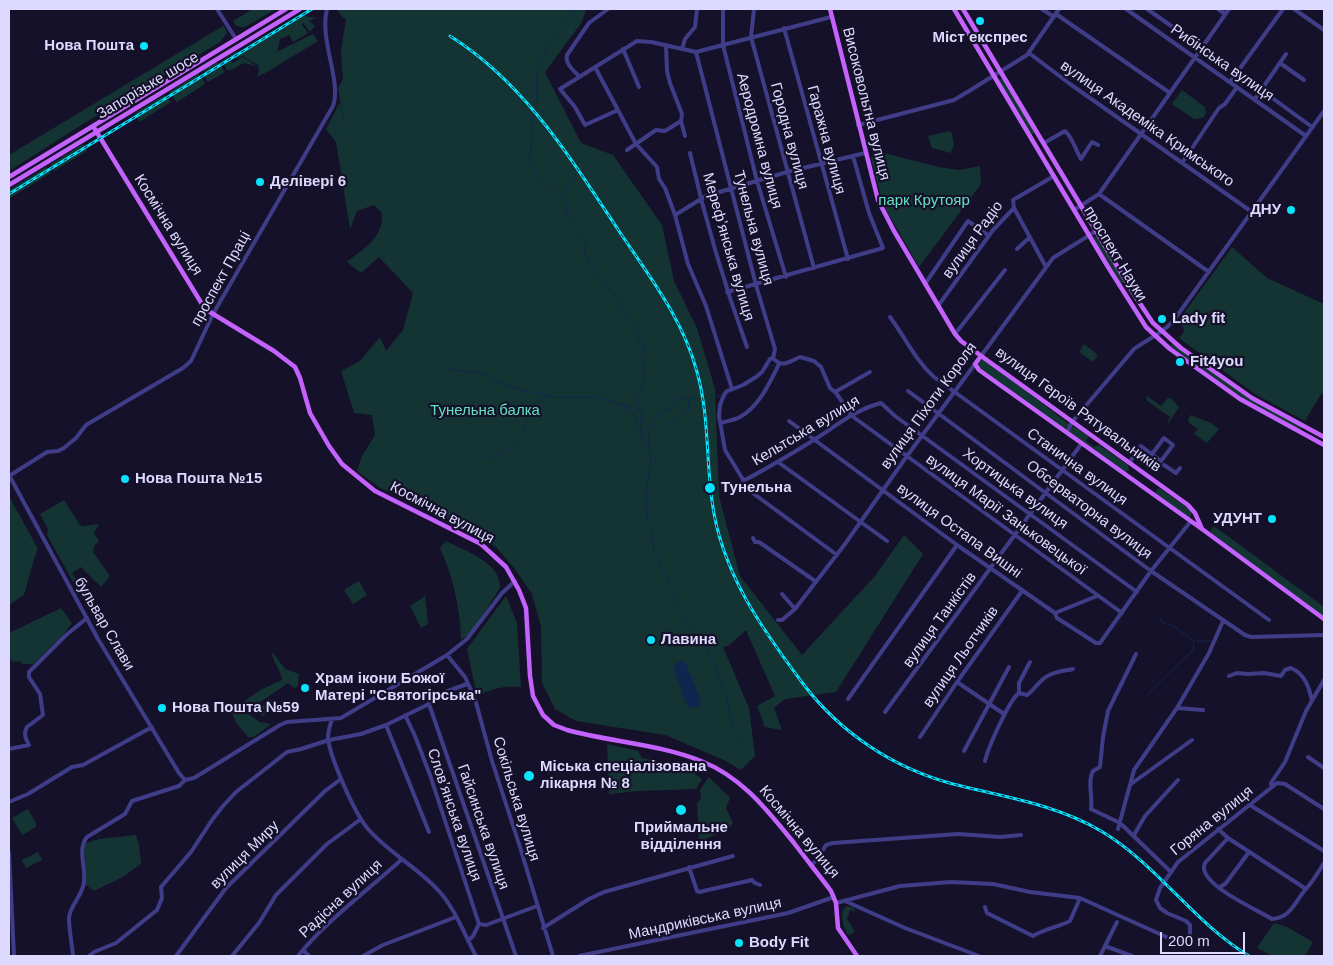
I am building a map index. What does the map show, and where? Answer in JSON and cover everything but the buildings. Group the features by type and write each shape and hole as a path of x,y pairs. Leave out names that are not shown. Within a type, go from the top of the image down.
{"main road":[{"name":"Запорізьке шосе","path":"9,177 286,9"},
{"name":"Запорізьке шосе","path":"9,185 300,9"},
{"name":"Високовольтна вулиця","path":"830,9 876,196 925,284"},
{"name":"проспект Науки","path":"954,9 1141,320 1155,336 1173,351 1240,399 1324,445"},
{"name":"проспект Науки","path":"963,9 1142,307 1162,332 1181,348 1252,398 1324,437"},
{"path":"236,39 240,45"},
{"name":"Космічна вулиця","path":"92,126 203,306 295,366 317,427 333,452 354,475 384,497 480,544 506,567 523,599 527,617 532,692 538,708 548,719 554,725 567,730 666,751 709,765 730,776 753,795 834,897 838,928 857,956"},
{"name":"вулиця Героїв Рятувальників","path":"925,284 961,341 1192,509 1202,529"},
{"name":"вулиця Піхоти Короля","path":"975,364 981,356"},
{"name":"вулиця Героїв Рятувальників","path":"975,364 979,370 1191,521 1324,619"}],"street":[{"path":"217,9 236,39"},
{"name":"проспект Праці","path":"9,476 47,452 58,451 64,448 76,438 86,425 187,366 191,361 213,314 333,106 335,93 325,38 327,9"},
{"path":"579,76 569,65 566,58 567,55 588,23 608,9"},
{"path":"682,49 685,39 695,27 697,9"},
{"name":"Аеродромна вулиця","path":"723,9 723,45 757,181 786,277"},
{"name":"Городна вулиця","path":"754,9 751,36 814,268"},
{"path":"1042,9 1055,15 1170,93"},
{"path":"858,125 954,100 1029,53 1059,9"},
{"name":"Рибінська вулиця","path":"1126,9 1306,136"},
{"name":"Рибінська вулиця","path":"1147,9 1203,48"},
{"path":"1218,9 1225,14"},
{"path":"1074,210 1099,194 1229,9"},
{"path":"1230,82 1282,9"},
{"path":"1294,9 1324,30"},
{"path":"618,110 585,125 560,89 637,41 696,52 751,36 831,17"},
{"name":"Гаражна вулиця","path":"784,28 848,259"},
{"path":"666,45 667,70 682,114 681,121 685,136"},
{"path":"623,49 639,87"},
{"name":"Тунельна вулиця","path":"696,52 712,108 716,131 756,285 775,346 773,358"},
{"name":"вулиця Академіка Кримського","path":"1029,53 1252,212"},
{"path":"1255,99 1286,54"},
{"path":"1280,63 1304,80"},
{"path":"595,67 636,144 657,167 659,179 665,188 676,216 688,264 709,315 732,389"},
{"name":"Рибінська вулиця","path":"1249,81 1312,127"},
{"path":"1182,163 1236,86"},
{"path":"1067,432 1072,422 1134,349 1145,340 1162,332 1174,320 1324,111"},
{"path":"627,150 656,130 665,131 681,121"},
{"path":"1044,143 1065,131 1071,137 1074,148 1081,159 1092,142 1098,145"},
{"name":"Мерефʼянська вулиця","path":"690,153 700,199 727,292 747,348"},
{"path":"676,216 700,199 787,172 865,153"},
{"name":"Високовольтна вулиця","path":"848,259 883,248 869,213 853,156"},
{"name":"вулиця Радіо","path":"938,306 989,236 1014,208 1013,200 1054,176"},
{"path":"1099,194 1209,272"},
{"path":"1014,208 1046,267"},
{"path":"925,284 968,221 989,236"},
{"name":"вулиця Піхоти Короля","path":"981,356 1053,258 1096,231"},
{"path":"1017,249 1030,237"},
{"path":"727,292 848,259"},
{"path":"956,334 1005,270"},
{"name":"Станична вулиця","path":"890,317 905,337 922,366 1269,620"},
{"name":"вулиця Марії Заньковецької","path":"779,364 800,357 814,361 823,369 830,388 852,416 1122,613"},
{"path":"721,423 740,417 765,390 779,364 773,358 770,359 762,372 756,377 743,385 727,391 721,400 719,416 725,450 750,491 837,555"},
{"name":"вулиця Піхоти Короля","path":"778,620 782,620 796,610 975,364"},
{"path":"835,392 870,372"},
{"name":"Обсерваторна вулиця","path":"908,391 1151,571 1248,636 1324,635"},
{"name":"Кельтська вулиця","path":"743,481 778,462 852,416 870,406 881,403"},
{"name":"Хортицька вулиця","path":"881,403 895,416 1137,592"},
{"name":"вулиця Остапа Вишні","path":"789,421 957,545 1055,613 1057,618 1097,644 1101,642 1122,613"},
{"path":"1129,463 1140,446 1161,461 1173,445 1164,438 1152,454"},
{"name":"вулиця Танкістів","path":"885,712 1082,443"},
{"path":"778,462 887,541"},
{"path":"1164,465 1176,473 1180,468"},
{"name":"бульвар Слави","path":"9,476 86,618 185,780"},
{"path":"1122,613 1151,571 1191,521"},
{"path":"753,538 755,542 758,542 815,582"},
{"path":"848,699 957,545"},
{"path":"73,956 70,914 84,886 82,847 84,840 125,814 132,802 179,786 185,780 194,778 283,723 347,716 447,655 468,639 502,593 515,581"},
{"name":"вулиця Льотчиків","path":"920,737 1022,591"},
{"path":"782,594 796,610"},
{"path":"1055,613 1098,596"},
{"path":"9,749 29,745 25,730 43,715 40,694 29,677 29,672 86,618"},
{"path":"1118,830 1134,770 1177,708 1209,652 1223,621"},
{"path":"1136,654 1108,711 1100,767 1093,771 1090,778 1093,793 1091,809 1120,823 1171,872"},
{"name":"Сокільська вулиця","path":"447,655 460,670 481,714 492,761 552,956"},
{"path":"1019,693 1019,683 1030,662"},
{"path":"964,751 1009,666"},
{"path":"1229,676 1237,673 1264,673 1281,676 1288,668 1297,672 1307,683 1312,702"},
{"path":"984,761 990,743 1014,696 1019,693 1027,695 1034,690 1042,679 1057,672 1074,669"},
{"name":"Горяна вулиця","path":"1080,898 1168,938 1178,941 1185,940 1190,935 1190,926 1186,920 1167,913 1158,906 1156,897 1160,888 1178,862 1272,787 1271,782 1285,762 1306,711 1324,680"},
{"path":"957,682 1004,714"},
{"path":"89,956 116,943 156,910 162,898 161,888 191,852 212,820 236,792 287,752 328,740 361,734 386,725 429,704 429,698 467,684"},
{"name":"Гайсинська вулиця","path":"429,704 516,956"},
{"path":"1177,708 1203,710"},
{"name":"Словʼянська вулиця","path":"405,715 430,775 479,924"},
{"path":"332,719 328,740 341,779 361,819 401,860 439,891 456,916 476,956"},
{"path":"386,725 429,832"},
{"path":"9,802 28,794 72,767 83,765 152,727"},
{"path":"1131,784 1192,740"},
{"path":"1308,757 1324,768"},
{"name":"вулиця Миру","path":"176,956 226,888 325,791 341,779"},
{"path":"1134,835 1145,816 1178,780"},
{"path":"1272,787 1279,783 1285,784 1324,809"},
{"path":"1250,805 1324,851"},
{"path":"232,956 259,923 276,895 327,844 361,819"},
{"path":"1218,829 1228,838 1306,889"},
{"path":"811,866 826,845 833,842 958,834 1000,837 1021,836"},
{"path":"1228,838 1203,867 1209,880 1219,888 1272,919 1283,917 1287,914 1312,883 1324,863"},
{"path":"9,852 14,956"},
{"path":"1219,888 1226,884 1249,852"},
{"path":"544,928 589,899 604,892 732,856"},
{"name":"Радісна вулиця","path":"298,956 347,906 380,880 401,860"},
{"path":"689,867 699,892 752,880 760,885"},
{"path":"836,903 900,886 951,882 999,884 1030,892 1080,898 1070,921 1033,936 987,914 985,907"},
{"name":"Мандриківська вулиця","path":"579,956 788,913 834,897"},
{"path":"845,901 908,929 979,956"},
{"path":"468,941 479,924 486,925 537,906"},
{"path":"363,956 383,944 456,916"},
{"path":"1100,956 1117,922"},
{"path":"1105,946 1132,956"},
{"path":"303,950 309,956"}],"green space":[{"path":"253,9 276,9 245,27 239,27 235,24 233,21"},
{"name":"Тунельна балка","path":"336,9 586,9 582,22 545,72 581,143 613,155 662,225 674,281 697,328 715,389 719,496 740,576 802,655 875,576 904,535 923,554 836,692 785,699 774,708 782,730 765,727 757,706 775,696 746,630 728,646 723,647 749,708 755,756 741,770 724,760 665,735 576,721 555,709 542,683 541,627 532,594 514,568 496,547 471,531 413,501 380,488 357,471 362,456 375,435 372,415 354,413 341,371 360,361 380,337 386,351 403,330 413,293 379,257 361,273 347,262 372,242 382,222 382,213 374,205 357,211 350,229 336,142 326,129 340,102 345,126 338,88 343,79 341,53 346,18 343,18"},
{"path":"304,16 316,18 309,21 315,26 310,32 303,23 302,25 308,33 293,42 289,35 280,39 277,52 313,34 318,41 267,72 257,77 258,65 242,56 237,59 229,56 236,52 239,54"},
{"path":"223,26 227,33 220,42 83,124 9,171 9,155"},
{"path":"228,57 233,63 242,57 257,66 244,63 231,70 227,70 222,61"},
{"path":"219,63 225,72 208,82 204,70"},
{"path":"198,74 205,84 177,102 169,92"},
{"path":"1002,78 1035,132 1031,135 998,80"},
{"path":"1182,90 1205,107 1206,113 1203,118 1194,119 1172,104"},
{"path":"165,95 171,102 139,122 135,113"},
{"path":"951,131 954,144 951,153 932,148 928,136"},
{"path":"83,144 87,151 54,171 51,164"},
{"name":"парк Крутояр","path":"880,152 938,167 959,170 980,166 981,184 919,267 881,197 871,158"},
{"path":"46,167 51,173 10,198 9,190"},
{"path":"1097,235 1125,281 1121,284 1093,238"},
{"path":"1232,247 1267,278 1324,304 1324,395 1321,394 1305,421 1255,394 1179,338 1184,332 1183,327 1177,323"},
{"path":"1173,343 1244,394 1302,427 1300,430 1243,399 1170,346"},
{"path":"1084,344 1098,355 1093,362 1079,352"},
{"path":"981,360 985,360 1069,424 1066,428 1063,428 981,369 978,364"},
{"path":"1147,396 1161,406 1168,398 1171,398 1179,407 1166,427 1170,417 1146,400"},
{"path":"1190,415 1211,423 1219,429 1207,443 1194,434 1198,429 1188,422"},
{"path":"1072,426 1089,436 1086,441 1094,447 1099,445 1128,465 1129,470 1125,472 1070,433 1069,431"},
{"path":"1159,488 1191,510 1190,517 1155,493"},
{"path":"9,496 38,549 24,595 9,605"},
{"path":"64,500 80,525 99,524 94,533 99,541 94,546 93,552 110,576 101,587 81,567 72,573 82,589 78,591 47,535 48,529 40,514"},
{"path":"1214,526 1324,607 1324,617 1212,534 1210,531"},
{"path":"446,541 480,558 495,571 499,579 500,588 470,635 461,639 455,592 440,548"},
{"path":"359,581 367,595 353,604 344,590"},
{"path":"425,596 428,624 421,628 410,606"},
{"path":"506,596 517,623 521,687 499,688 477,696 467,649"},
{"path":"61,608 72,623 64,634 33,664 22,664 19,661 12,662 9,656 9,633"},
{"path":"272,652 285,669 299,674 298,686 294,688 288,683 259,703 246,708 242,704 243,702 260,690 282,680"},
{"path":"273,699 278,707 262,716 258,709"},
{"path":"237,709 259,722 271,724 254,737 248,737 237,724 231,711"},
{"path":"607,744 638,751 642,758 684,766 702,779 696,789 609,794"},
{"path":"709,777 730,798 726,808 733,823 728,829 699,842 697,803 701,799 700,790"},
{"path":"28,809 36,823 36,827 22,835 12,818"},
{"path":"136,835 141,864 121,878 94,891 86,885 84,847 86,843 99,839"},
{"path":"38,852 42,860 26,868 22,860"},
{"path":"847,906 854,908 855,912 850,910 847,919 855,932 848,935 842,916 843,909"},
{"path":"1274,923 1287,927 1313,942 1305,956 1272,956 1257,948"}],"water":[{"path":"683,661 687,666 701,700 699,706 690,708 687,706 674,671 674,665"}],"waterway":[{"path":"538,66 553,37 576,9"},
{"path":"537,69 538,108 533,117 529,161 540,178 563,198 567,208 566,215 586,244 584,251 592,268 614,294 624,314 631,320 637,331 641,345 645,346 642,351 644,354 642,357 646,378 636,399 643,417 640,434 644,444 648,446 651,458 646,494 647,522"},
{"path":"529,115 532,122"},
{"path":"583,171 586,168"},
{"path":"563,195 576,175"},
{"path":"765,370 770,365 775,366"},
{"path":"445,366 454,370 486,374 497,381 517,389 551,396"},
{"path":"725,395 749,384"},
{"path":"711,395 720,396"},
{"path":"484,459 503,452 514,443 522,432 536,402 544,397 595,397 640,410"},
{"path":"649,449 649,432 654,421 662,412 671,409 677,399 694,398"},
{"path":"666,428 677,416 689,410 689,399"},
{"path":"621,405 633,413 639,430"},
{"path":"651,528 654,551 673,591 683,620 686,623"},
{"path":"1147,697 1193,650 1194,641 1173,626 1163,623 1160,619"},
{"path":"691,626 701,633 725,691"},
{"path":"1196,641 1212,641"},
{"path":"726,694 735,731 746,744"}],"railway":[{"path":"9,194 312,9"},
{"path":"450,36 477,55 501,76 545,124 653,281 674,316 691,353 701,388 712,501 724,552 734,576 759,621 804,685 834,718 852,733 889,758 910,769 953,784 1010,797 1066,814 1101,831 1121,844 1140,860 1210,927 1249,956"}],"place":[{"name":"Міст експрес","path":"980,21"},
{"name":"Нова Пошта","path":"144,46"},
{"name":"Делівері 6","path":"260,182"},
{"name":"ДНУ","path":"1291,210"},
{"name":"Lady fit","path":"1162,319"},
{"name":"Fit4you","path":"1180,362"},
{"name":"Нова Пошта №15","path":"125,479"},
{"name":"Тунельна","path":"710,488"},
{"name":"УДУНТ","path":"1272,519"},
{"name":"Лавина","path":"651,640"},
{"name":"Храм ікони Божої Матері \"Святогірська\"","path":"305,688"},
{"name":"Нова Пошта №59","path":"162,708"},
{"name":"Міська спеціалізована лікарня № 8","path":"529,776"},
{"name":"Приймальне відділення","path":"681,810"},
{"name":"Body Fit","path":"739,943"}]}
